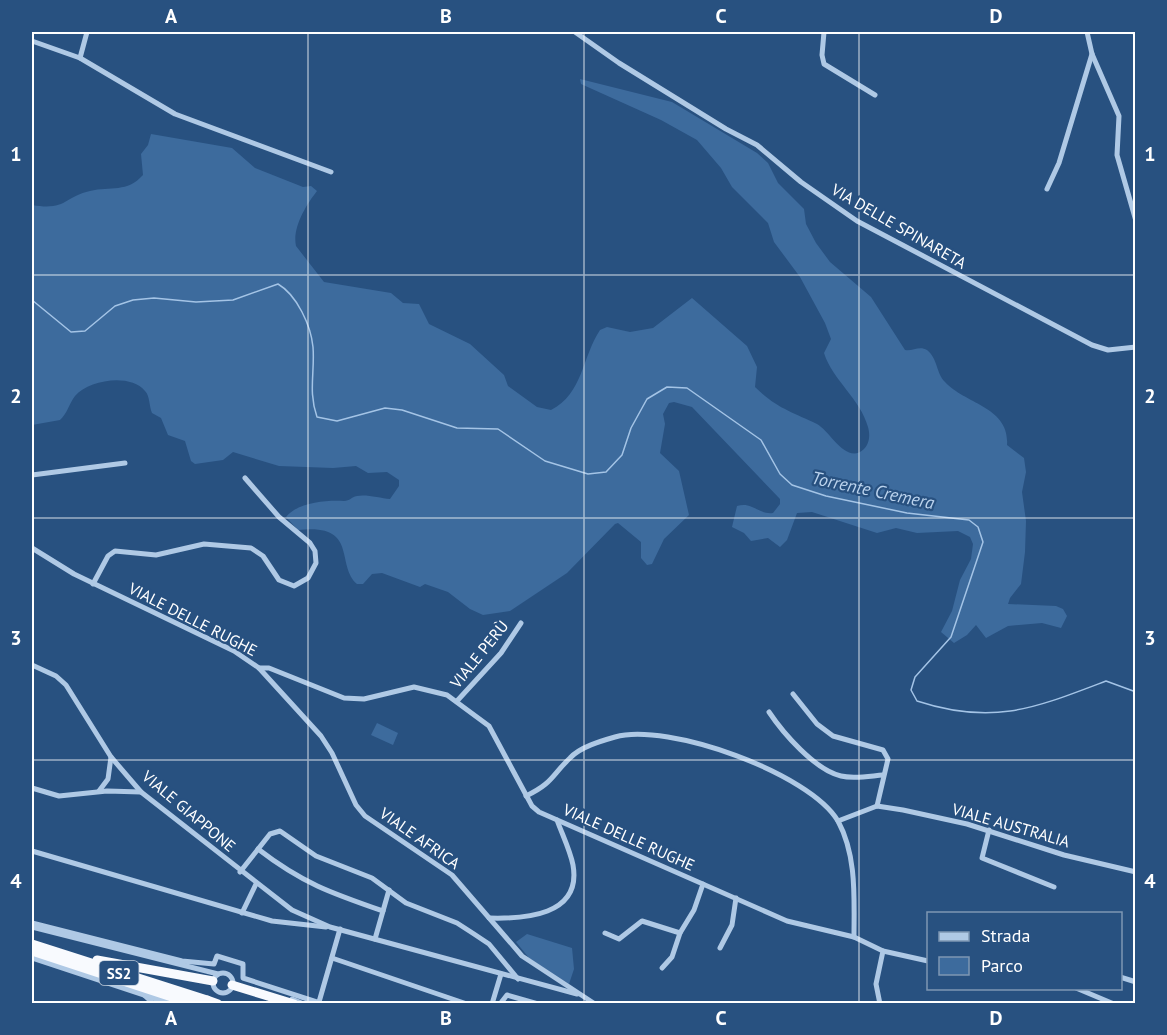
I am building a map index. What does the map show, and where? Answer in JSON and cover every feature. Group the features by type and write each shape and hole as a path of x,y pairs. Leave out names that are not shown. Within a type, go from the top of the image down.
{"highway":[{"name":"SS2","path":"32,944 213,1002"},
{"name":"SS2","path":"32,951 193,1004"},
{"path":"75,958 82,957 216,977"},
{"path":"233,983 294,1004"}],"street":[{"path":"80,58 87,32"},
{"name":"VIA DELLE SPINARETA","path":"575,32 619,63 726,129 754,143 801,182 868,228 1089,344 1108,350 1136,347"},
{"path":"824,32 822,55 824,64 875,95"},
{"path":"1088,32 1092,54 1119,116 1117,155 1136,221"},
{"path":"32,41 80,58 175,114 331,172"},
{"path":"1047,189 1059,163 1092,54"},
{"path":"32,475 125,463"},
{"path":"93,584 112,552 153,555 204,544 251,548 265,557 281,581 294,585 307,580 316,563 313,547 279,518 245,478"},
{"name":"VIALE DELLE RUGHE","path":"32,548 93,584 234,651 259,668 269,668 344,698 364,699 414,687 435,691 457,701 489,726 526,796 539,812 800,925 854,937 882,951 927,961"},
{"name":"VIALE PERÙ","path":"457,701 496,658 521,623"},
{"name":"VIALE GIAPPONE","path":"32,664 66,684 111,757 141,792 240,872 292,910 340,930 519,980 579,994"},
{"name":"VIALE AFRICA","path":"259,668 321,736 356,805 365,816 452,875 522,956 595,1004"},
{"path":"793,694 817,724 833,736 883,750 888,759 878,806 837,821"},
{"path":"769,712 786,737 831,772 847,777 884,775"},
{"path":"526,796 546,786 571,756 586,748 617,736 645,733 670,735 737,757 779,775 819,802 837,821 846,843 854,879 854,937"},
{"path":"99,791 108,778 111,757"},
{"path":"32,788 59,796 99,791 141,792"},
{"name":"VIALE AUSTRALIA","path":"878,806 989,830 1064,855 1136,872"},
{"path":"489,918 518,919 546,914 569,892 573,880 573,864 557,820"},
{"path":"240,872 270,834 278,830 316,856 366,874 403,902 457,923 482,939 519,980"},
{"path":"989,830 982,858 1054,887"},
{"path":"258,849 286,870 317,888 383,911"},
{"name":"VIALE GIAPPONE","path":"32,851 289,925 330,927"},
{"path":"242,913 256,884"},
{"name":"VIALE DELLE RUGHE","path":"662,968 672,957 680,933 694,910 703,884"},
{"path":"375,939 389,890"},
{"path":"720,948 732,925 736,898"},
{"path":"605,933 619,939 642,921 680,933"},
{"path":"32,925 216,977 228,974 233,983 304,1004"},
{"path":"32,925 182,961 214,964 217,956 243,964 243,978 321,1003 340,930"},
{"path":"880,1004 876,984 882,951"},
{"path":"32,957 174,1004"},
{"path":"332,958 467,1004"},
{"path":"492,1004 501,974"},
{"path":"216,977 214,988 219,992 226,992 233,983"},
{"path":"1080,990 1114,1004"},
{"path":"213,1002 219,992"},
{"path":"143,994 154,1004"},
{"path":"500,1004 507,995 538,1004"}],"green space":[{"path":"580,79 672,102 757,153 768,163 778,183 804,209 806,224 830,262 871,297 905,350 921,348 927,350 945,382 994,414 1006,432 1007,445 1024,458 1026,472 1022,492 1026,521 1021,584 1008,604 1056,606 1063,609 1067,616 1061,628 1042,623 1008,626 986,638 976,625 967,635 954,643 941,632 952,611 960,580 971,559 973,544 970,537 958,531 917,533 896,528 877,533 812,512 797,513 787,540 780,547 768,538 751,541 744,533 732,527 737,506 747,505 773,513 780,504 780,499 692,407 674,402 669,403 663,414 665,424 660,453 679,471 689,515 664,539 652,564 647,565 641,558 641,542 618,523 567,573 510,611 483,615 470,609 448,592 425,584 420,587 382,573 372,574 363,584 357,584 351,576 338,539 330,533 317,529 298,530 286,517 298,508 313,503 346,501 361,496 390,499 399,486 399,480 387,472 368,473 356,466 333,468 279,466 233,452 223,460 195,464 191,461 185,441 168,435 161,418 152,413 145,391 138,385 120,380 99,383 81,390 60,420 32,425 32,205 58,205 90,191 125,187 137,181 143,175 141,154 148,145 151,134 232,148 255,168 303,187 311,186 317,191 304,210 295,239 296,246 324,282 391,293 403,303 419,304 429,324 470,344 504,375 508,386 537,407 551,410 570,395 600,330 607,327 630,332 653,328 692,298 747,346 757,367 755,387 784,409 817,424 845,450 858,453 864,449 869,438 868,427 859,407 828,363 824,353 831,339 825,323 800,277 774,242 768,223 732,187 721,168 697,140 661,120 581,84"},
{"path":"377,723 398,733 393,745 371,735"},
{"path":"527,934 572,948 574,969 569,984 529,958 516,942"}],"waterway":[{"name":"Torrente Cremera","path":"32,300 71,332 85,331 115,306 133,300 154,298 196,302 233,300 278,284 297,303 309,330 313,347 312,390 317,417 337,421 385,408 402,410 457,428 498,429 545,461 588,474 606,472 622,455 631,428 647,399 667,387 687,388 761,440 780,474 792,485 826,496 907,513 969,520 978,527 983,542 951,637 915,677 911,690 917,701 944,708 991,713 1035,706 1106,681 1136,692"}]}
